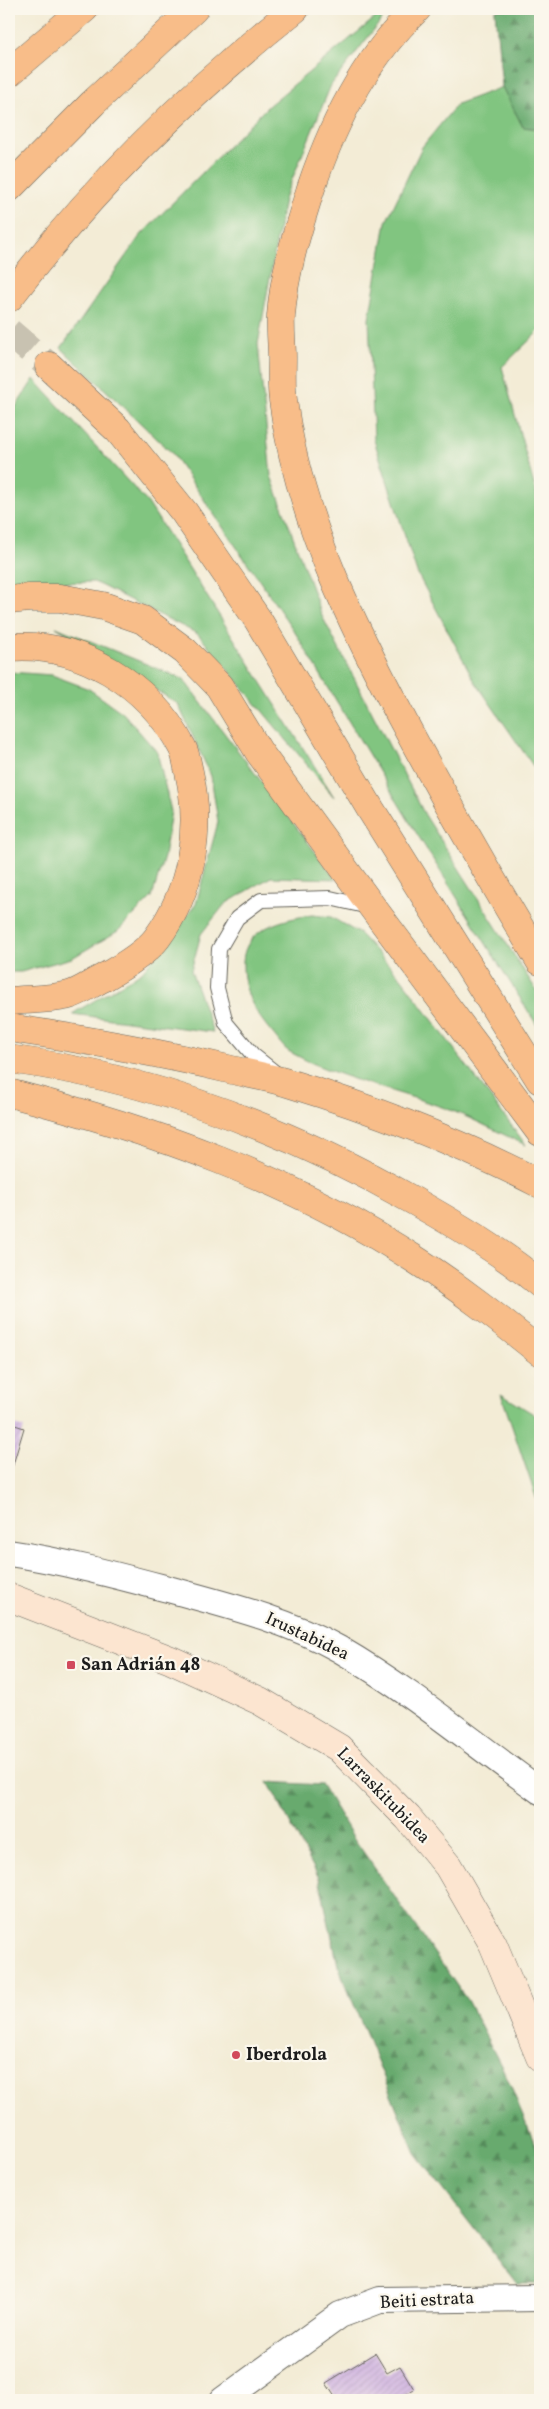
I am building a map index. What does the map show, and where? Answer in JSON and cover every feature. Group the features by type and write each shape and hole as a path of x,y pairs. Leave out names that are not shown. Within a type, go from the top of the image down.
{"highway":[{"path":"9,73 84,9"},
{"path":"9,188 92,103 194,9"},
{"path":"9,298 35,264 100,190 188,101 295,9"},
{"path":"418,9 378,53 347,103 318,168 294,242 281,315 282,398 294,462 317,534 345,604 383,683 441,791 540,961"},
{"path":"49,366 118,430 184,512 258,620 366,802 540,1080"},
{"path":"9,600 60,598 103,606 143,620 185,651 219,686 260,752 373,908 540,1132"},
{"path":"9,647 58,650 96,662 133,687 146,699 159,712 183,748 192,788 194,826 193,856 178,900 156,939 120,969 70,995 9,1001"},
{"path":"522,931 540,953"},
{"path":"9,1028 82,1039 196,1062 290,1084 364,1109 462,1148 540,1184"},
{"path":"9,1059 110,1078 264,1127 359,1170 444,1218 540,1284"},
{"path":"9,1094 91,1114 163,1138 252,1172 327,1208 415,1259 483,1306 540,1352"}],"street":[{"name":"Irustabidea","path":"9,1553 80,1566 232,1606 284,1623 338,1649 406,1692 540,1792"},
{"name":"Larraskitubidea","path":"9,1596 171,1660 260,1701 339,1748 408,1818 448,1866 493,1944 540,2057"},
{"name":"Beiti estrata","path":"223,2400 340,2315 380,2300 540,2298"}],"lane":[{"path":"290,1084 253,1055 226,1024 217,988 219,949 237,918 261,900 330,898 373,908"}],"green space":[{"path":"386,9 390,9 331,85 284,199 258,344 271,476 322,616 425,815 540,996 540,1030 412,826 296,634 172,453 61,348 140,236 268,106"},
{"path":"497,9 540,9 540,129 523,127 502,87 495,11"},
{"path":"502,87 523,127 540,129 540,330 502,367 540,507 540,776 474,680 417,573 374,440 369,319 386,222 422,147 457,104"},
{"path":"34,379 148,503 334,797 198,634 94,582 9,584 9,417"},
{"path":"56,627 183,679 336,879 271,877 225,904 201,934 191,971 213,1032 72,1014 142,972 196,904 218,822 211,776 178,704"},
{"path":"9,672 52,675 89,689 123,713 157,752 171,811 164,857 152,897 118,931 72,958 21,972 9,972"},
{"path":"312,915 331,917 360,934 401,978 526,1145 450,1110 324,1068 307,1061 284,1047 261,1019 247,992 243,972 245,949 251,940 268,927 290,919"},
{"path":"501,1394 540,1418 540,1509"},
{"path":"268,1782 322,1785 355,1840 467,2000 506,2075 537,2149 540,2167 540,2284 517,2284 415,2153 338,1966 319,1878"}],"building":[{"path":"9,1423 24,1428 9,1478"},
{"path":"375,2353 387,2373 400,2366 414,2389 396,2400 337,2400 326,2383"}],"tunnel":[{"path":"9,332 49,366"}],"place":[{"name":"San Adrián 48","path":"71,1665"},
{"name":"Iberdrola","path":"236,2055"}]}
